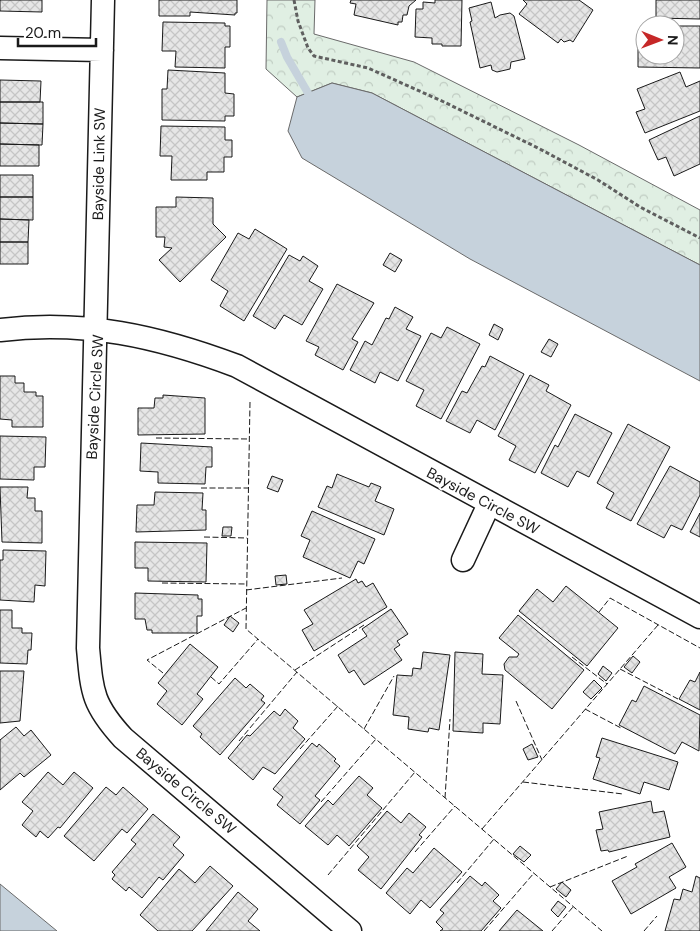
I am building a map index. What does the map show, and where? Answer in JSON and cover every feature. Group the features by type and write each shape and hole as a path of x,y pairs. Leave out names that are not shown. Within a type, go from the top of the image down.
{"street":[{"name":"Bayside Link SW","path":"95,328 103,0"},
{"path":"0,48 102,50"},
{"path":"0,330 24,327 95,328"},
{"name":"Bayside Circle SW","path":"350,931 123,738 106,720 95,700 88,648 95,328 189,349 236,366 700,617"},
{"path":"463,560 489,504"}],"path":[{"path":"294,0 298,20 308,48 314,56 368,68 444,102 538,148 598,180 640,207 700,238"}],"green space":[{"path":"267,0 315,0 314,34 414,62 579,145 700,210 700,265 372,93 332,83 297,97 266,69"}],"shaded area":[{"path":"332,83 372,93 700,265 700,381 470,259 302,158 288,131 297,97"},
{"path":"0,884 57,931 0,931"}],"building":[{"path":"0,0 42,0 42,12 0,11"},
{"path":"159,0 237,0 237,13 235,15 190,12 190,16 159,16"},
{"path":"351,0 416,0 409,6 407,15 403,15 402,22 398,22 398,25 354,15 356,4 350,3"},
{"path":"435,0 462,0 461,46 442,46 442,44 432,44 432,38 415,37 416,9 423,9 423,2 435,3"},
{"path":"523,0 579,0 593,10 573,42 570,40 564,42 561,39 558,43 519,14 527,4"},
{"path":"656,0 700,0 700,19 685,19 685,15 656,15"},
{"path":"491,2 495,18 510,13 514,16 525,59 511,62 510,69 497,72 492,70 491,65 480,68 470,22 472,21 469,8"},
{"path":"163,22 225,23 225,26 230,26 230,47 225,47 225,68 175,67 176,51 162,51"},
{"path":"685,26 700,26 700,68 638,67 638,65 685,65"},
{"path":"168,70 225,73 225,93 234,94 234,116 225,116 225,121 162,120 162,89 167,89"},
{"path":"680,72 686,87 700,81 700,111 645,133 636,112 645,109 637,89"},
{"path":"0,80 41,81 40,102 0,102"},
{"path":"0,102 43,102 43,124 0,123"},
{"path":"700,116 700,164 674,176 666,157 658,160 649,140"},
{"path":"0,123 43,124 42,145 0,144"},
{"path":"161,126 225,127 225,140 232,140 232,157 224,157 224,172 207,172 207,180 171,180 172,156 160,156"},
{"path":"0,144 39,145 39,166 0,166"},
{"path":"0,175 33,175 33,197 0,197"},
{"path":"0,197 33,197 33,220 0,219"},
{"path":"176,197 213,198 213,224 226,237 180,282 159,260 172,248 164,247 165,237 156,237 156,207 176,207"},
{"path":"0,219 29,220 28,242 0,242"},
{"path":"255,229 287,249 244,321 220,306 228,291 211,280 238,233 249,239"},
{"path":"0,242 28,242 28,264 0,264"},
{"path":"390,253 402,260 395,272 383,265"},
{"path":"289,255 300,261 303,256 318,266 309,281 323,289 302,325 284,315 275,329 253,316"},
{"path":"337,284 374,303 352,339 358,342 343,370 315,355 319,347 306,341"},
{"path":"395,307 413,317 406,329 421,336 398,381 380,372 375,383 350,370 365,341 372,345 386,318 389,319"},
{"path":"494,324 503,329 498,340 489,335"},
{"path":"447,327 480,344 441,419 416,406 424,390 406,381 431,333 441,338"},
{"path":"549,339 558,344 551,357 541,352"},
{"path":"490,356 524,374 495,430 477,420 470,433 446,421 462,391 467,393 482,366 485,367"},
{"path":"530,375 549,385 546,391 571,405 535,473 509,460 516,446 498,436"},
{"path":"0,376 15,376 15,383 24,383 24,392 36,392 36,396 43,396 43,427 12,427 12,420 0,419"},
{"path":"163,395 205,398 205,434 138,435 138,408 154,408 155,398 163,398"},
{"path":"575,414 612,433 589,477 577,471 568,487 541,473 555,445 558,447"},
{"path":"628,424 670,447 631,521 606,508 614,493 597,483"},
{"path":"0,436 46,437 45,467 34,467 34,480 0,479"},
{"path":"141,443 212,447 212,467 206,467 205,484 158,483 158,472 140,471"},
{"path":"670,466 700,482 700,495 682,530 671,525 664,538 637,524"},
{"path":"337,474 369,487 371,483 381,487 375,501 394,509 384,535 318,507 327,486 332,488"},
{"path":"272,476 283,480 278,492 267,488"},
{"path":"0,487 28,487 27,498 35,498 35,511 42,511 42,543 2,542"},
{"path":"155,492 203,493 202,510 206,510 206,530 136,532 137,505 154,505"},
{"path":"312,511 375,539 364,564 358,561 350,578 303,557 310,540 301,536"},
{"path":"700,513 700,537 690,532"},
{"path":"223,527 232,527 231,536 222,536"},
{"path":"135,542 207,543 206,582 148,581 148,568 135,568"},
{"path":"3,550 46,551 45,586 35,585 34,602 0,600 0,560 3,560"},
{"path":"286,575 287,584 276,585 275,576"},
{"path":"356,579 358,583 362,581 366,587 373,583 387,607 314,651 302,630 313,624 304,610"},
{"path":"566,586 618,628 587,666 519,611 537,589 553,602"},
{"path":"135,593 198,595 198,599 202,599 202,616 197,616 197,633 152,633 152,630 147,630 145,619 135,619"},
{"path":"391,609 408,634 397,641 400,645 394,649 402,660 364,685 354,670 349,673 338,655 367,636 362,629"},
{"path":"0,610 12,610 12,628 22,628 22,633 32,633 31,650 28,650 27,664 0,663"},
{"path":"518,615 584,670 552,709 505,670 504,664 509,657 517,657 519,654 499,638"},
{"path":"230,616 239,623 233,632 224,625"},
{"path":"190,644 218,667 197,694 203,699 182,725 157,704 167,691 158,683"},
{"path":"423,652 450,655 439,730 429,728 428,732 408,729 409,717 393,715 397,675 412,676 413,668 421,669"},
{"path":"455,652 483,654 482,674 503,675 500,724 483,723 483,733 453,731"},
{"path":"633,656 640,662 632,673 624,667"},
{"path":"603,666 612,673 606,681 598,674"},
{"path":"0,671 24,671 20,721 0,723"},
{"path":"700,672 700,710 679,699 690,680 695,682"},
{"path":"235,678 246,688 250,684 264,696 261,700 265,703 220,755 200,737 202,734 193,726"},
{"path":"594,680 602,688 591,699 583,692"},
{"path":"644,686 700,715 699,751 682,742 675,754 619,725 632,700 636,702"},
{"path":"285,709 298,721 293,728 305,739 275,774 263,767 253,780 228,758 247,735 250,736 274,711 280,716"},
{"path":"16,727 24,736 31,730 51,755 24,777 20,773 0,790 0,740"},
{"path":"602,738 678,762 669,790 644,782 640,794 593,779 600,758 596,757"},
{"path":"312,743 317,747 319,744 336,759 334,761 340,766 315,796 320,800 300,824 277,805 283,797 273,789"},
{"path":"532,744 538,757 528,760 523,749"},
{"path":"48,772 63,785 74,772 93,788 60,828 58,827 48,838 40,831 36,837 22,825 33,811 22,802"},
{"path":"359,776 373,788 367,795 382,808 349,846 337,835 328,845 305,826 328,800 333,805"},
{"path":"106,787 116,795 123,787 148,809 127,833 122,829 94,861 64,836"},
{"path":"651,801 653,813 664,811 670,837 609,852 608,850 601,851 596,830 603,829 599,812"},
{"path":"387,811 401,823 409,813 426,827 419,835 422,837 381,889 358,870 369,857 357,846"},
{"path":"153,814 180,837 173,845 184,855 163,880 159,877 142,898 129,887 126,891 112,879 115,875 112,872 136,844 131,840"},
{"path":"672,843 686,867 669,877 676,888 631,914 612,881 637,867 635,864"},
{"path":"520,846 531,855 524,862 513,854"},
{"path":"434,848 462,872 430,908 421,900 410,914 386,893 407,868 413,873"},
{"path":"210,866 233,886 192,931 158,931 140,915 179,869 195,883"},
{"path":"470,876 482,886 485,882 499,895 493,901 501,908 481,931 440,931 443,929 436,922 444,913 440,910"},
{"path":"696,876 700,878 700,931 665,931 674,899 680,900 683,889 692,892"},
{"path":"562,882 571,890 566,897 556,889"},
{"path":"238,892 258,909 248,921 260,931 206,931"},
{"path":"558,901 566,907 558,917 551,910"},
{"path":"517,910 543,931 499,931"}],"waterway":[{"path":"281,42 287,57 308,93"}],"fence":[{"path":"250,402 246,629 602,931"},
{"path":"156,438 249,439"},
{"path":"201,488 248,488"},
{"path":"204,537 247,538"},
{"path":"246,590 342,578"},
{"path":"162,583 246,584"},
{"path":"599,612 610,598 700,648"},
{"path":"163,673 147,660 246,608"},
{"path":"295,670 364,625"},
{"path":"482,829 658,625"},
{"path":"211,677 219,684 258,639"},
{"path":"572,657 607,684"},
{"path":"620,669 678,699"},
{"path":"239,741 297,672"},
{"path":"364,729 394,676"},
{"path":"516,701 542,760"},
{"path":"300,749 338,706"},
{"path":"585,709 621,728"},
{"path":"445,798 450,719"},
{"path":"321,802 376,739"},
{"path":"328,875 415,772"},
{"path":"523,782 623,794"},
{"path":"415,852 455,806"},
{"path":"457,883 494,839"},
{"path":"550,887 628,856"},
{"path":"484,931 534,873"},
{"path":"552,931 573,907"},
{"path":"644,931 657,916"}]}
